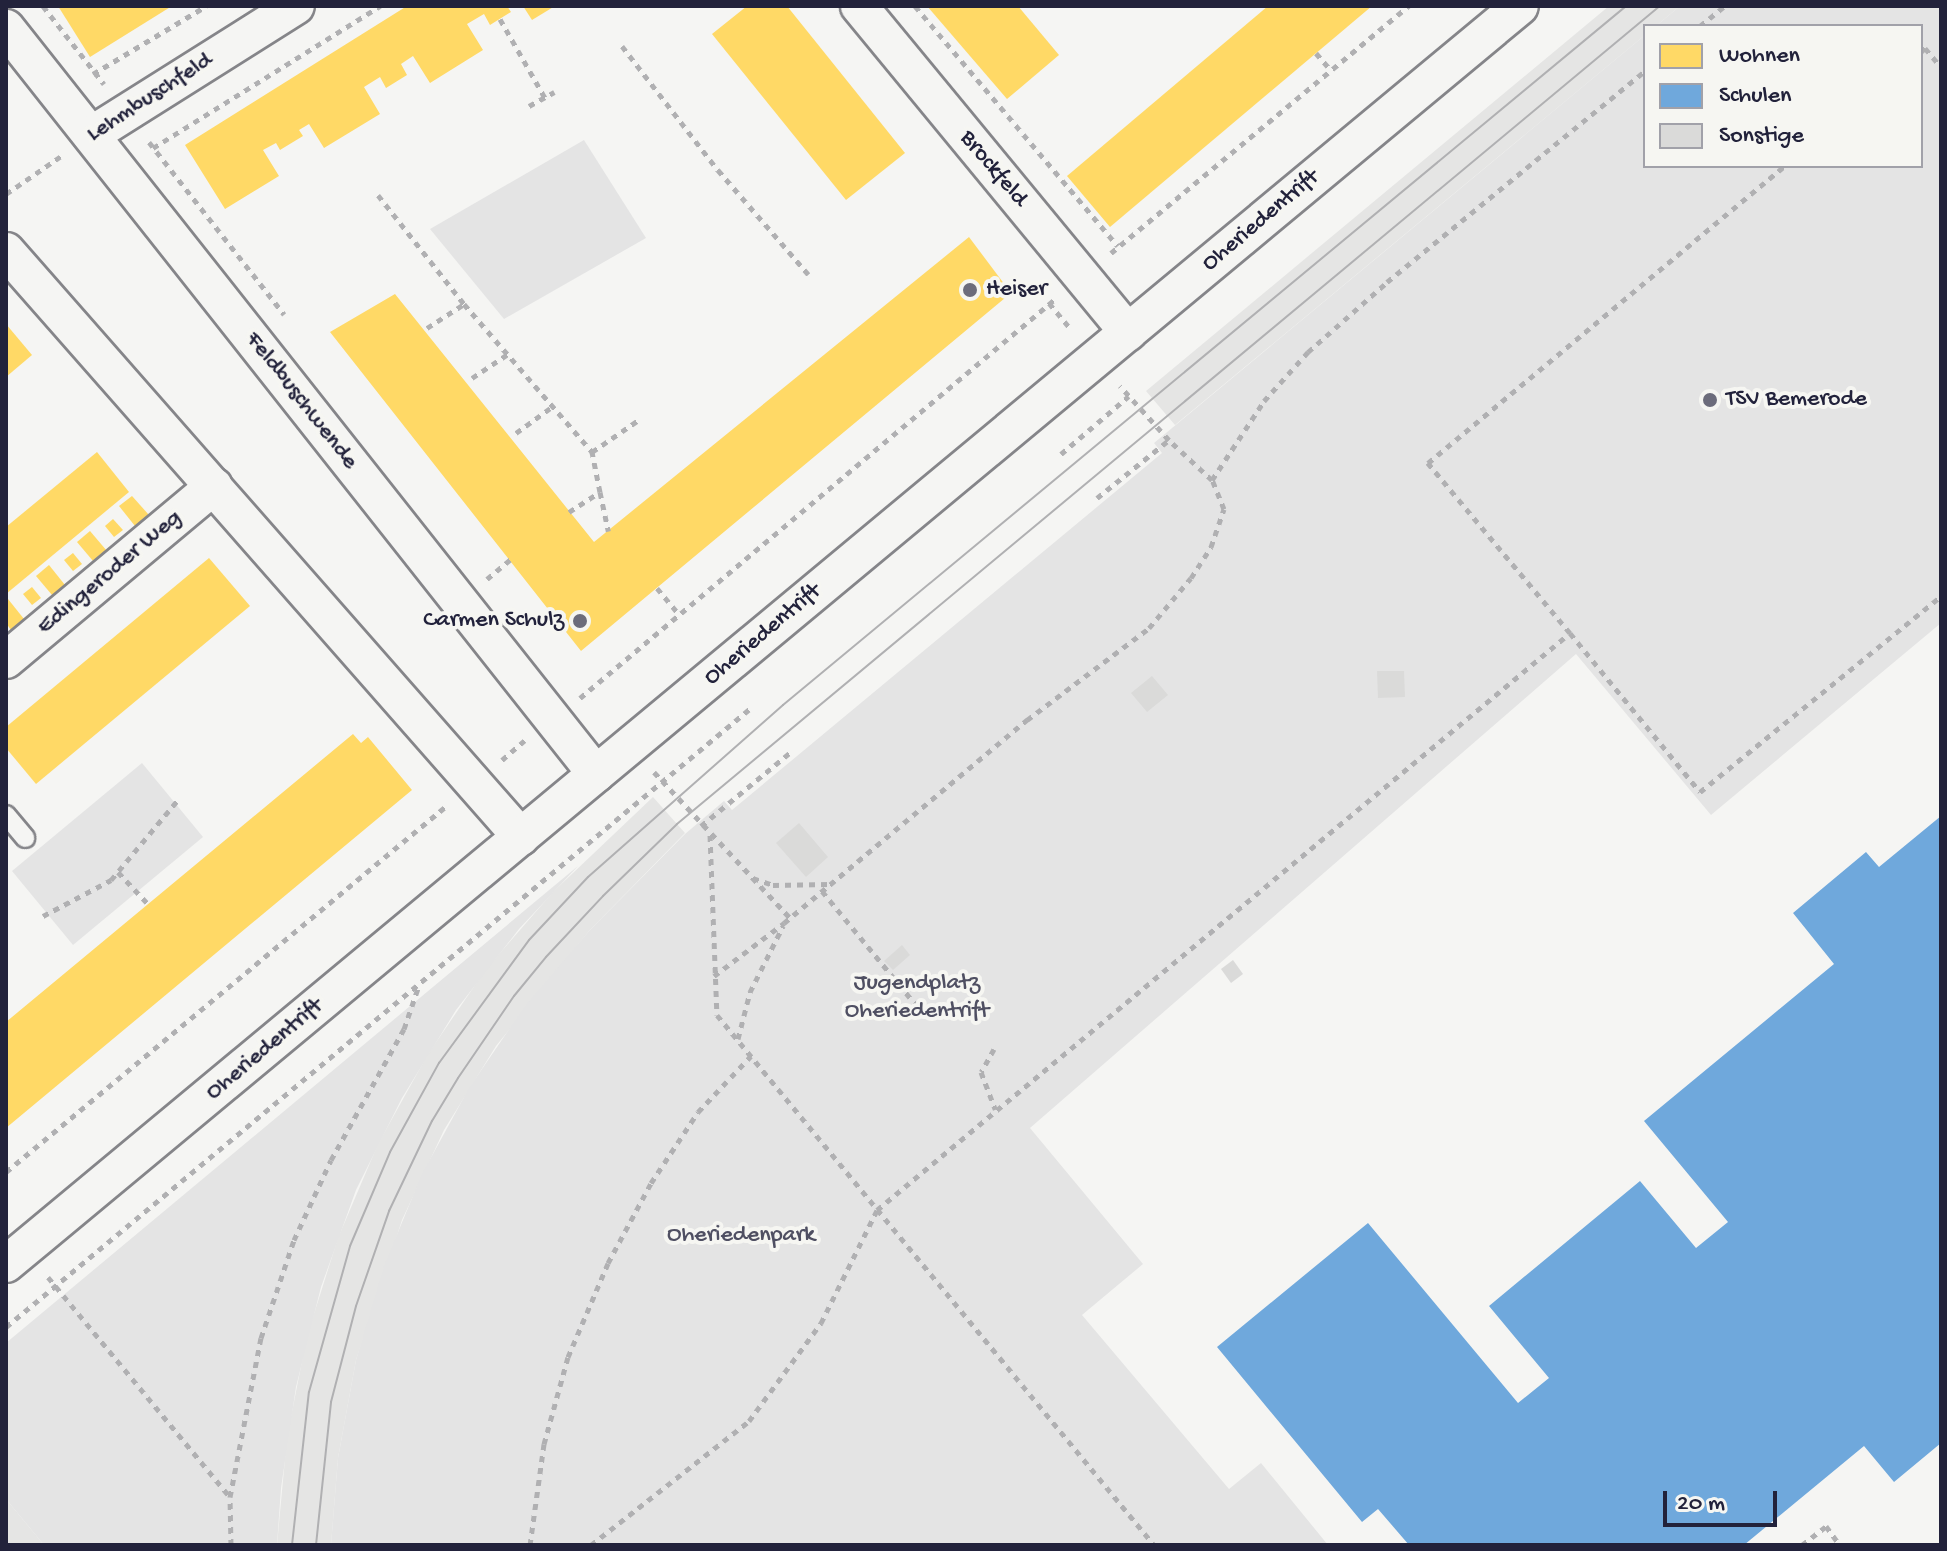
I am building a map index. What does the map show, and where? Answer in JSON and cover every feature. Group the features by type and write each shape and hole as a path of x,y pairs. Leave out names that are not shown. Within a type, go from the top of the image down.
{"street":[{"name":"Lehmbuschfeld","path":"91,135 296,6"},
{"name":"Brockfeld","path":"859,6 1128,332"},
{"name":"Oheriedentrift","path":"16,1257 1520,6"},
{"name":"Feldbuschwende","path":"6,28 596,774"},
{"path":"6,251 521,837"},
{"name":"Edingeroder Weg","path":"6,660 214,486"}],"lane":[{"path":"6,815 25,838"}],"path":[{"path":"59,94 206,6"},
{"path":"118,170 380,6"},
{"path":"915,6 1118,246"},
{"path":"6,1172 1409,6"},
{"path":"1702,24 1725,6"},
{"path":"500,19 545,98"},
{"path":"622,46 718,170 808,274"},
{"path":"1923,50 1925,48 1941,67"},
{"path":"1316,53 1331,70"},
{"path":"1212,480 1264,401 1308,352 1387,282 1643,73"},
{"path":"529,106 554,92"},
{"name":"Lehmbuschfeld","path":"6,194 91,135"},
{"path":"1782,168 1428,463 1700,792 1941,596"},
{"path":"378,195 464,304 592,452 608,531"},
{"path":"427,328 464,304"},
{"path":"472,378 508,354"},
{"path":"714,976 787,921 1027,720 1149,628 1191,578 1211,547 1224,509 1212,480 1169,440 1129,396 1061,454"},
{"path":"516,433 553,406"},
{"path":"592,452 640,419"},
{"path":"1097,498 1169,440"},
{"path":"569,512 600,492"},
{"path":"657,588 680,614"},
{"path":"591,1545 749,1421 821,1323 877,1210 1570,633"},
{"path":"6,1327 752,707"},
{"path":"701,826 792,751"},
{"path":"662,781 752,877 787,921"},
{"path":"43,916 111,880 178,800"},
{"path":"710,834 717,1015 1154,1545"},
{"path":"118,872 148,904"},
{"path":"752,877 773,885 829,884"},
{"path":"822,891 916,1005"},
{"path":"737,1040 750,992 787,921"},
{"path":"231,1545 230,1497 261,1338 294,1240 331,1160 404,1029 418,987"},
{"path":"994,1049 981,1072 995,1109"},
{"path":"530,1545 544,1444 568,1357 608,1263 651,1183 698,1112 751,1056"},
{"path":"16,1257 55,1286 230,1497"},
{"path":"1802,1545 1826,1526 1840,1545"}],"shaded area":[{"path":"1609,6 1680,6 1658,24 1643,24 1643,37 1175,425 1146,391"},
{"path":"653,797 685,833 589,931 496,1046 444,1130 402,1220 356,1360 338,1458 331,1545 277,1545 287,1437 307,1336 338,1238 378,1144 428,1054 486,969 553,892"},
{"path":"6,1499 44,1545 6,1545"}],"green space":[{"name":"Oheriedenpark","path":"1680,6 1941,6 1941,623 1711,815 1576,654 1030,1128 1143,1264 1082,1315 1229,1489 1261,1463 1328,1545 331,1545 338,1458 356,1360 384,1266 422,1174 469,1088 525,1006 589,931 685,834 724,801 732,810 1162,453 1154,443 1643,37 1643,168 1923,168 1923,24 1658,24"},
{"path":"584,140 646,238 504,319 430,229"},
{"path":"142,763 203,837 73,945 12,871"},
{"path":"578,866 519,929 456,1010 402,1098 356,1190 321,1287 296,1387 281,1488 277,1545 44,1545 6,1499 6,1343"}],"building: Wohnen":[{"path":"58,6 172,6 90,57"},
{"path":"407,6 507,6 511,12 490,25 484,14 467,24 483,50 430,83 413,56 401,64 407,75 386,88 380,77 364,87 380,114 324,148 309,124 299,130 303,136 280,150 276,143 263,150 279,176 225,209 185,145"},
{"path":"523,6 555,6 532,20"},
{"path":"747,6 787,6 905,153 846,200 712,34"},
{"path":"927,6 1018,6 1059,55 1007,99"},
{"path":"1268,6 1372,6 1110,227 1067,176"},
{"path":"969,237 1011,293 581,651 330,332 395,294 594,542"},
{"path":"6,324 32,355 6,377"},
{"path":"97,452 129,492 6,594 6,527"},
{"path":"132,496 149,515 135,526 119,506"},
{"path":"113,519 123,530 114,537 105,526"},
{"path":"90,531 107,551 93,561 77,542"},
{"path":"73,553 82,564 73,571 64,560"},
{"path":"209,558 250,606 36,784 6,748 6,727"},
{"path":"49,565 65,585 52,595 36,576"},
{"path":"32,587 41,598 32,605 23,594"},
{"path":"8,599 24,619 11,630 6,623"},
{"path":"353,734 361,743 368,737 412,790 6,1128 6,1022"}],"building: Schulen":[{"path":"1941,816 1941,1443 1894,1482 1864,1446 1744,1545 1409,1545 1378,1509 1362,1522 1217,1347 1368,1223 1518,1403 1549,1378 1489,1306 1640,1181 1696,1248 1728,1222 1644,1121 1834,964 1793,913 1866,852 1879,867"}],"building: Sonstige":[{"path":"1377,671 1404,671 1405,697 1378,698"},
{"path":"1152,676 1168,695 1147,712 1131,693"},
{"path":"799,823 828,857 806,877 776,843"},
{"path":"902,945 910,955 893,970 884,961"},
{"path":"1233,960 1243,974 1231,983 1221,969"}],"tram line":[{"path":"292,1545 309,1392 350,1246 390,1152 439,1063 529,940 588,877 783,705 1626,6"},
{"path":"316,1545 331,1402 356,1306 389,1211 432,1121 458,1078 514,996 546,957 677,824 1660,6"}],"place":[{"name":"Heiser","path":"970,290"},
{"name":"TSV Bemerode","path":"1710,400"},
{"name":"Carmen Schulz","path":"580,621"}],"park label":[{"name":"Jugendplatz Oheriedentrift","path":"917,998"}]}
